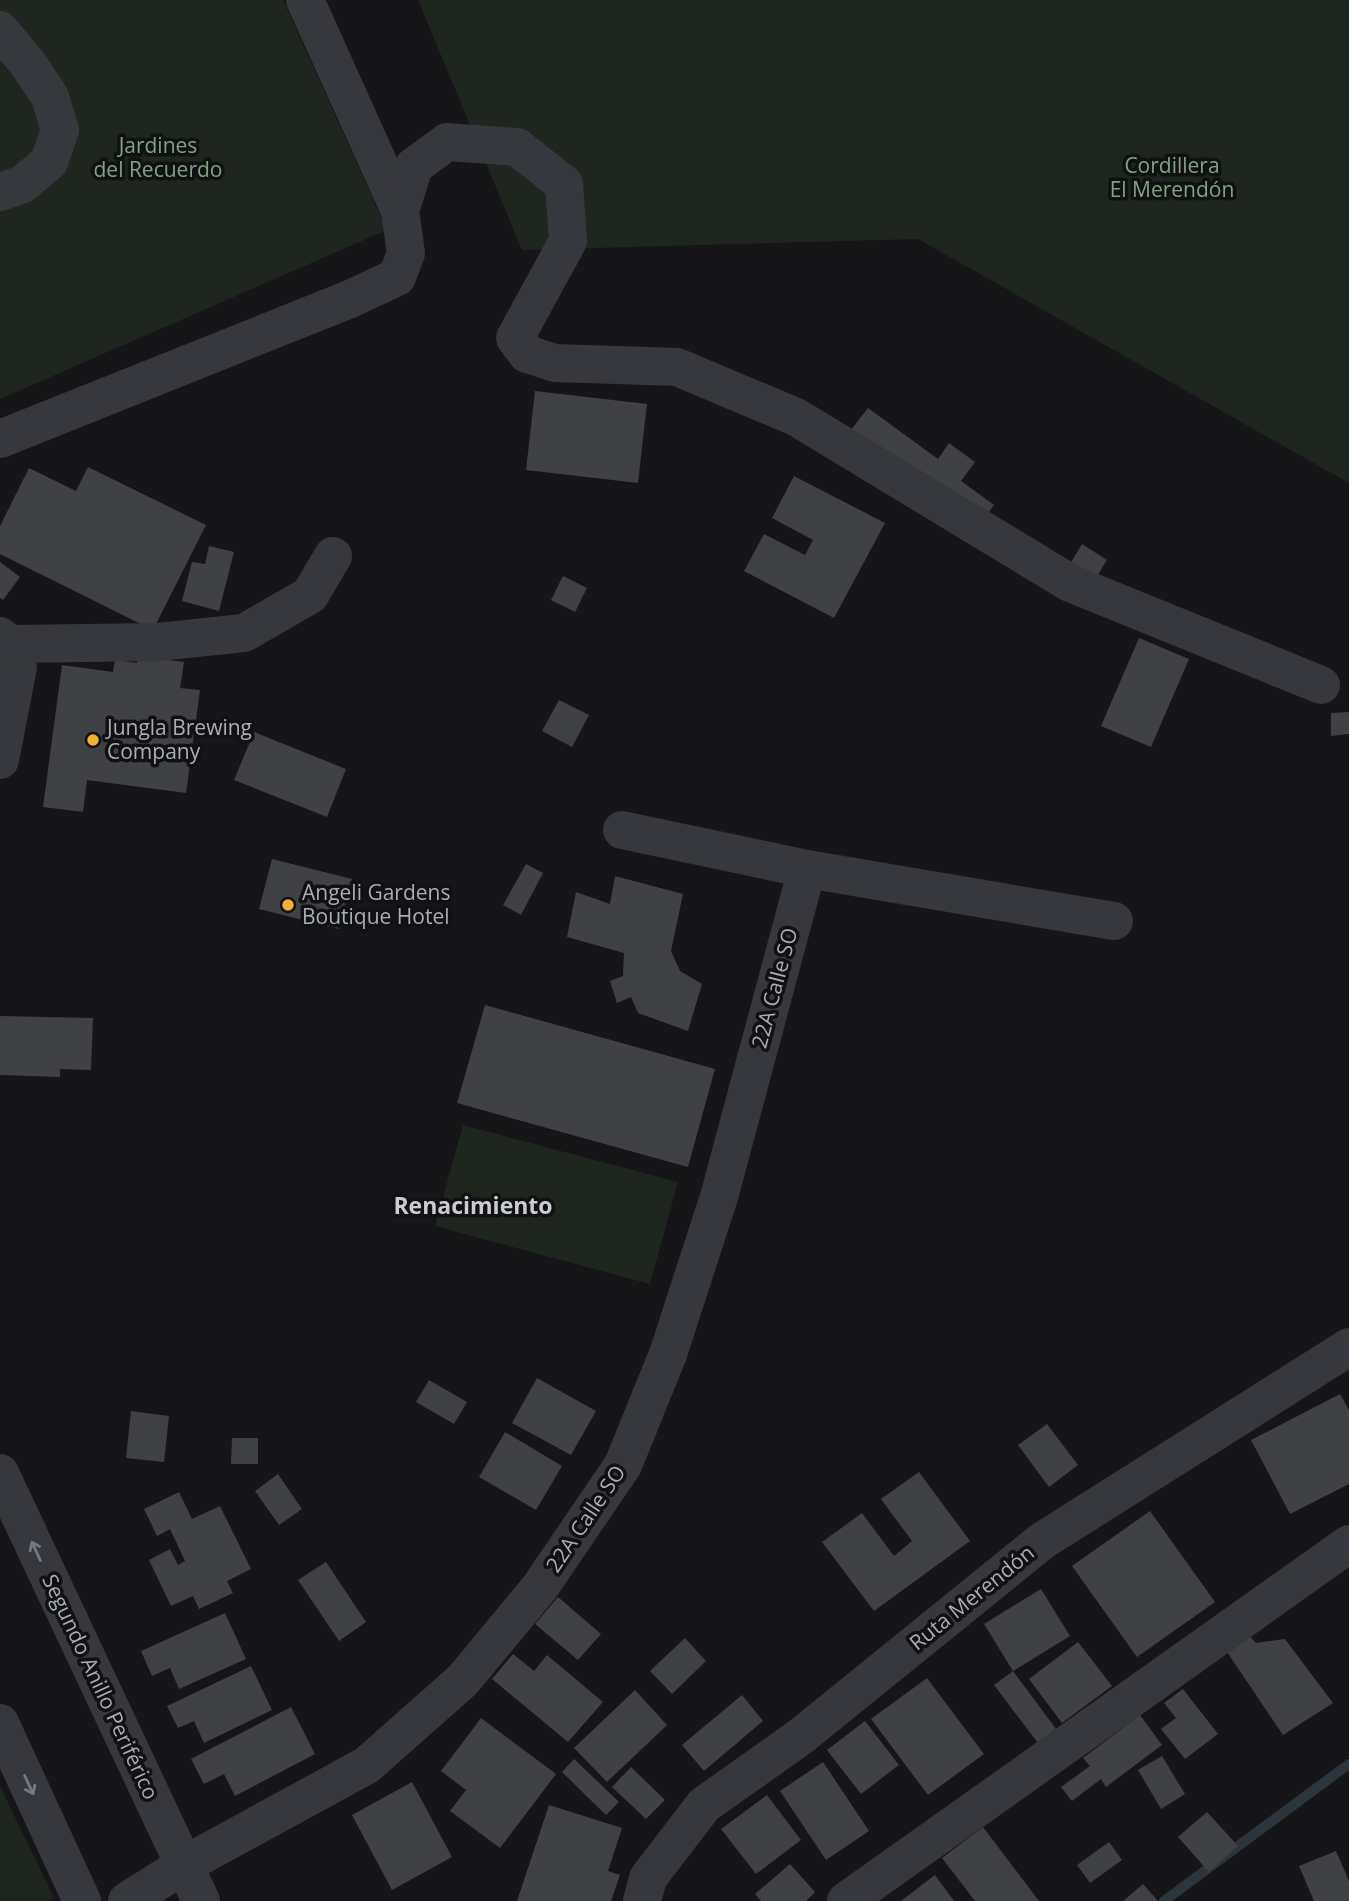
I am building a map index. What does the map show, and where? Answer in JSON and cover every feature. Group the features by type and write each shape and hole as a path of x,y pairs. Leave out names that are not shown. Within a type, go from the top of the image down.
{"street":[{"path":"0,439 350,299 397,277 406,253 400,211 305,0"},
{"path":"0,30 29,65 50,97 60,130 49,162 23,184 0,192"},
{"path":"400,211 414,166 447,142 517,148 564,184 568,241 515,338 527,354 555,363 677,367 796,418 1070,583 1321,685"},
{"path":"0,760 18,667 5,640 158,642 244,633 310,595 332,556"},
{"path":"622,830 807,869 1114,921"},
{"name":"22A Calle SO","path":"127,1901 184,1865 367,1765 463,1680 540,1587 623,1465 668,1354 719,1197 807,869"},
{"name":"Ruta Merendón","path":"642,1901 648,1878 704,1805 800,1737 1042,1541 1349,1347"},
{"name":"Segundo Anillo Periférico","path":"3,1489 201,1901"},
{"path":"846,1901 1349,1544"},
{"path":"0,1723 82,1901"}],"green space":[{"name":"Jardines del Recuerdo","path":"0,0 283,0 387,230 0,399"},
{"name":"Cordillera El Merendón","path":"418,0 1349,0 1349,483 918,239 522,250"},
{"path":"463,1125 678,1182 650,1284 435,1226"},
{"path":"0,1786 54,1898 49,1901 0,1901"}],"building":[{"path":"535,391 647,404 638,483 526,470"},
{"path":"868,408 938,459 949,443 975,462 961,481 994,505 980,524 851,430"},
{"path":"88,467 206,525 153,630 0,554 0,526 29,468 76,491"},
{"path":"794,476 885,523 834,618 744,571 764,534 805,555 813,540 772,518"},
{"path":"1082,544 1107,560 1095,579 1070,564"},
{"path":"209,546 234,552 219,611 182,601 192,562 205,564"},
{"path":"0,562 20,577 3,600 0,598"},
{"path":"563,576 587,588 575,612 551,600"},
{"path":"1139,638 1189,659 1151,747 1101,726"},
{"path":"138,656 184,662 180,688 200,690 186,793 87,780 83,812 43,807 62,665 113,672 115,660 137,663"},
{"path":"559,700 589,715 572,747 542,731"},
{"path":"1349,712 1349,734 1331,736 1331,713"},
{"path":"254,732 346,769 327,817 234,780"},
{"path":"272,859 352,879 339,929 259,909"},
{"path":"526,864 543,873 521,915 503,905"},
{"path":"615,876 683,894 671,951 680,971 702,984 688,1031 638,1013 631,997 617,1003 610,981 623,976 624,953 567,937 576,892 610,904"},
{"path":"485,1005 715,1069 688,1167 457,1103"},
{"path":"0,1016 93,1018 91,1070 60,1069 60,1077 0,1075"},
{"path":"537,1378 596,1411 571,1455 512,1423"},
{"path":"429,1380 467,1402 454,1424 416,1402"},
{"path":"1340,1394 1349,1410 1349,1484 1290,1514 1251,1440"},
{"path":"131,1411 169,1416 164,1462 126,1458"},
{"path":"1047,1424 1078,1465 1049,1487 1018,1445"},
{"path":"505,1432 562,1466 536,1510 479,1477"},
{"path":"232,1438 258,1438 258,1464 231,1464"},
{"path":"919,1472 970,1541 874,1611 822,1542 862,1513 894,1556 912,1541 881,1499"},
{"path":"278,1474 302,1509 279,1525 255,1491"},
{"path":"179,1492 192,1519 220,1506 251,1569 227,1581 233,1593 199,1609 193,1596 171,1606 149,1560 170,1549 178,1565 185,1561 170,1529 157,1536 144,1509"},
{"path":"1150,1511 1215,1602 1137,1657 1072,1566"},
{"path":"326,1562 366,1622 339,1641 298,1580"},
{"path":"1041,1589 1070,1636 1013,1671 984,1624"},
{"path":"558,1597 601,1634 578,1660 535,1624"},
{"path":"225,1613 246,1659 179,1689 170,1668 152,1676 141,1651"},
{"path":"1243,1629 1256,1643 1285,1639 1333,1703 1283,1735 1223,1646"},
{"path":"685,1638 706,1661 672,1694 650,1671"},
{"path":"1078,1642 1112,1686 1062,1723 1029,1679"},
{"path":"513,1654 534,1671 547,1655 603,1702 568,1742 492,1679"},
{"path":"251,1666 272,1710 204,1743 194,1721 178,1728 167,1706"},
{"path":"1013,1671 1056,1729 1038,1743 994,1685"},
{"path":"927,1678 984,1754 928,1795 871,1719"},
{"path":"1183,1689 1218,1734 1185,1759 1161,1729 1176,1718 1164,1703"},
{"path":"635,1690 667,1725 607,1782 574,1748"},
{"path":"742,1695 763,1721 704,1771 682,1745"},
{"path":"291,1707 315,1754 235,1796 224,1774 204,1784 191,1759"},
{"path":"1140,1715 1162,1745 1106,1787 1101,1779 1072,1801 1061,1787 1090,1766 1083,1758"},
{"path":"481,1718 556,1774 500,1848 450,1811 466,1790 441,1771"},
{"path":"865,1721 899,1765 861,1794 827,1750"},
{"path":"1162,1756 1185,1794 1161,1809 1138,1770"},
{"path":"574,1759 619,1802 606,1815 562,1772"},
{"path":"823,1762 869,1831 826,1860 780,1791"},
{"path":"631,1767 665,1800 646,1819 612,1787"},
{"path":"412,1782 452,1857 392,1890 352,1815"},
{"path":"767,1795 801,1840 756,1874 721,1829"},
{"path":"549,1805 622,1828 608,1871 620,1875 611,1901 517,1901"},
{"path":"1207,1812 1238,1846 1209,1872 1178,1837"},
{"path":"983,1827 1039,1901 975,1901 942,1858"},
{"path":"1109,1842 1122,1860 1090,1883 1077,1865"},
{"path":"1336,1851 1349,1881 1349,1901 1314,1901 1299,1866"},
{"path":"790,1864 815,1892 806,1901 761,1901 755,1894"},
{"path":"935,1875 954,1901 901,1901"},
{"path":"1143,1884 1158,1901 1123,1901"}],"waterway":[{"path":"1164,1901 1349,1764"}],"place":[{"name":"Jungla Brewing Company","path":"93,740"},
{"name":"Angeli Gardens Boutique Hotel","path":"288,905"}],"district":[{"name":"Renacimiento","path":"473,1206"}]}
